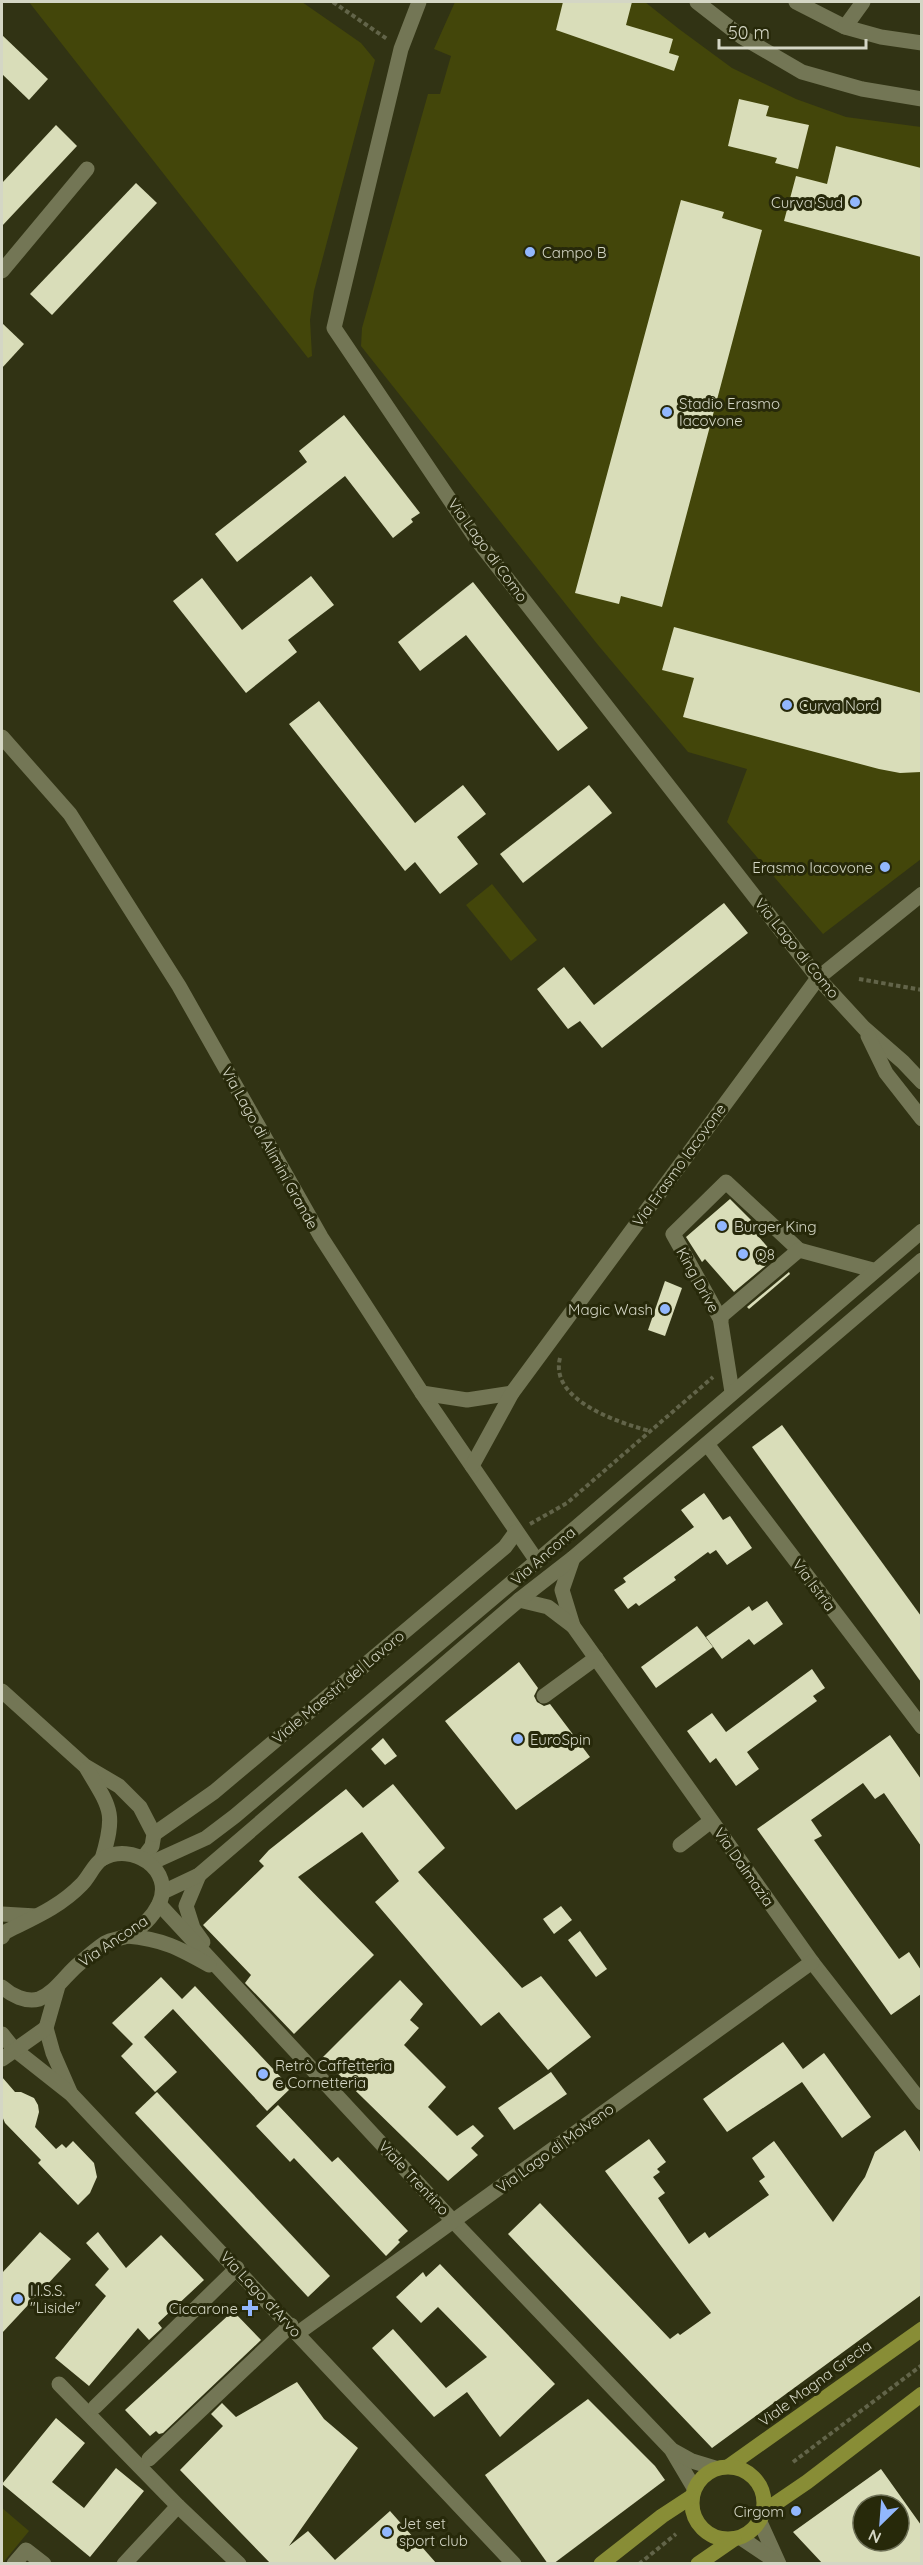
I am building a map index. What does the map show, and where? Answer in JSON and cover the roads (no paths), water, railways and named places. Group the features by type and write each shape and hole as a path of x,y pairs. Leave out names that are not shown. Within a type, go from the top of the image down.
{"main road":[{"name":"Viale Magna Grecia","path":"722,2467 921,2329"},
{"path":"698,2564 751,2532 761,2517 921,2394"},
{"path":"601,2564 692,2492 699,2480 722,2467 745,2470 757,2481 764,2496 761,2517"},
{"path":"692,2492 692,2511 697,2524 707,2534 720,2539 737,2539"}],"street":[{"name":"Via Lago di Como","path":"419,2 401,49 334,328 477,540 818,978 864,1028 903,1062 921,1082"},
{"path":"697,2 742,37 802,72 862,89 921,99"},
{"path":"796,2 845,27 881,38 921,41"},
{"path":"845,27 863,2"},
{"path":"2,271 87,169"},
{"name":"Via Lago di Alimini Grande","path":"2,737 70,814 179,986 321,1237 422,1393 537,1561"},
{"name":"Via Erasmo Iacovone","path":"472,1466 512,1393 818,978 921,894"},
{"name":"Via Lago di Como","path":"864,1028 886,1073 921,1119"},
{"name":"King Drive","path":"721,1320 673,1234 726,1182 799,1250"},
{"name":"Via Ancona","path":"102,1859 122,1854 147,1860 206,1838 235,1816 537,1561 921,1229"},
{"path":"732,1392 720,1317 799,1250 873,1270"},
{"name":"Via Ancona","path":"31,2001 41,1998 58,1986 78,1964 107,1942 127,1936 147,1922 161,1898 199,1875 519,1600 573,1558 921,1260"},
{"path":"422,1393 467,1400 512,1393"},
{"name":"Via Istria","path":"707,1444 921,1727"},
{"name":"Viale Maestri del Lavoro","path":"154,1834 223,1784 505,1547 516,1532"},
{"name":"Via Dalmazia","path":"573,1558 562,1590 573,1626"},
{"name":"Via Dalmazia","path":"519,1600 548,1607 573,1626 812,1962 921,2103"},
{"path":"544,1696 596,1658"},
{"path":"2,1691 86,1766 119,1786 140,1807 154,1834 147,1860 160,1875 161,1898"},
{"path":"2,1937 5,1932 42,1916 82,1884 102,1859 111,1818 104,1798 86,1766"},
{"path":"680,1845 711,1821"},
{"name":"Via Ancona","path":"199,1875 186,1906 193,1928 222,1972"},
{"name":"Viale Trentino","path":"161,1898 222,1972 454,2222 671,2449 692,2461 722,2467"},
{"path":"2,1914 42,1916"},
{"path":"127,1936 154,1938 222,1972"},
{"name":"Via Lago di Molveno","path":"149,2459 295,2329 454,2222 812,1962"},
{"name":"Via Ancona","path":"45,2028 58,1986"},
{"path":"2,1987 9,1994 31,2001"},
{"path":"2,2002 31,2001"},
{"path":"2,2059 45,2028 71,2094"},
{"name":"Via Lago d'Arvo","path":"2,2034 14,2049 71,2094 295,2329 513,2563"},
{"path":"95,2407 237,2268"},
{"path":"59,2384 178,2506 239,2564"},
{"name":"Viale Trentino","path":"671,2449 692,2492"},
{"path":"124,2564 178,2506"},
{"path":"761,2517 779,2564"},
{"path":"737,2539 779,2564"},
{"path":"15,2564 26,2550 44,2564"}],"place":[{"name":"Curva Sud","path":"855,202"},
{"name":"Campo B","path":"530,252"},
{"name":"Stadio Erasmo Iacovone","path":"667,412"},
{"name":"Curva Nord","path":"787,705"},
{"name":"Erasmo Iacovone","path":"885,867"},
{"name":"Burger King","path":"722,1226"},
{"name":"Q8","path":"743,1254"},
{"name":"Magic Wash","path":"665,1309"},
{"name":"EuroSpin","path":"518,1739"},
{"name":"Retrò Caffetteria e Cornetteria","path":"263,2074"},
{"name":"I.I.S.S. \"Liside\"","path":"18,2299"},
{"name":"Ciccarone","path":"250,2308"},
{"name":"Cirgom","path":"796,2511"},
{"name":"Jet set sport club","path":"387,2532"}]}
